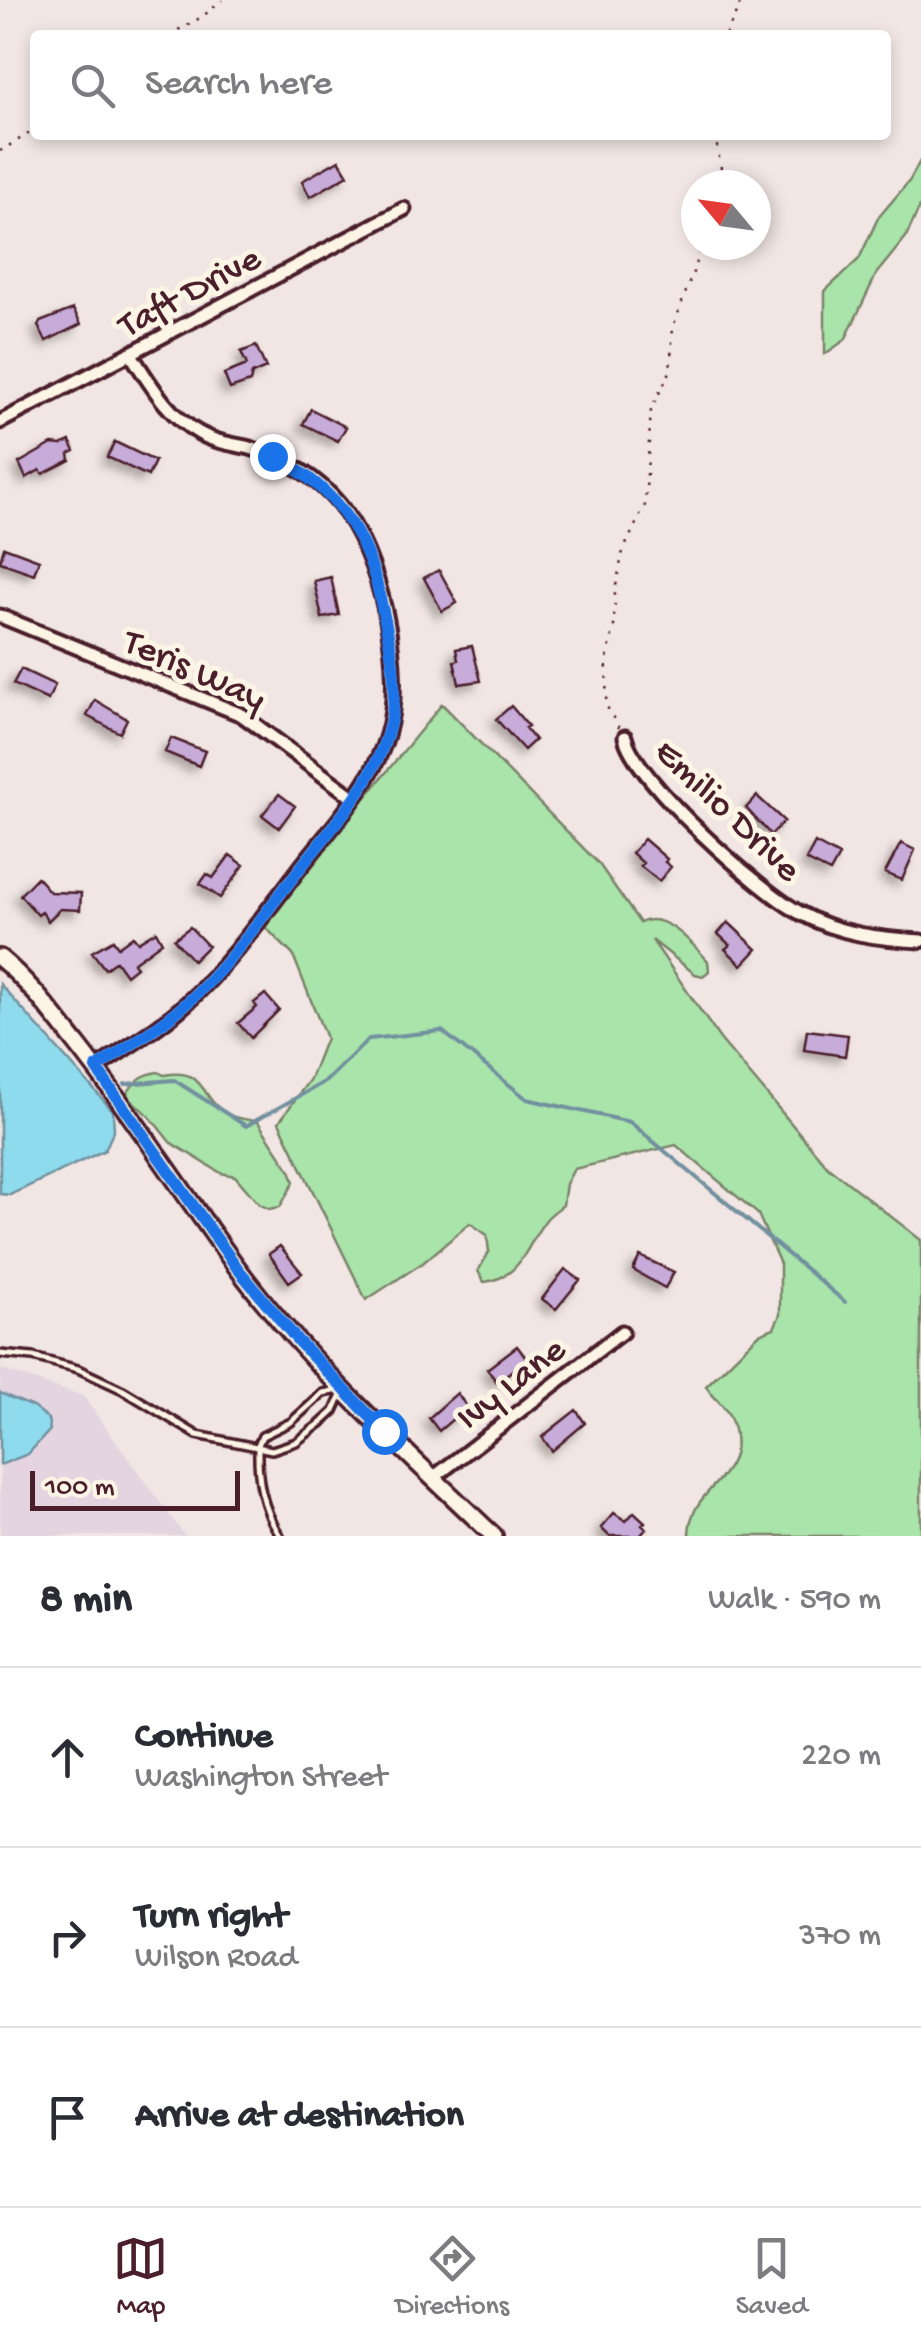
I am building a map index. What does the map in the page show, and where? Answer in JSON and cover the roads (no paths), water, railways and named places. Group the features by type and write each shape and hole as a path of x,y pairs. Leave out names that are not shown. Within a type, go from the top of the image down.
{"main road":[{"path":"0,958 42,1000 96,1068 238,1269 343,1390 494,1536"}],"street":[{"name":"Taft Drive","path":"0,422 404,210"},
{"path":"96,1068 200,991 240,945 354,798 374,766 387,735 395,684 373,567 338,503 310,477 272,456 198,433 168,408 130,353"},
{"name":"Teris Way","path":"0,616 242,715 354,798"},
{"name":"Emilio Drive","path":"624,737 628,753 652,784 773,896 804,915 841,930 883,939 921,941"},
{"name":"Ivy Lane","path":"433,1478 622,1332"}],"lane":[{"path":"0,1354 33,1357 78,1369 124,1390 197,1435 272,1450 296,1442 334,1410 343,1390"},
{"path":"280,1536 261,1492 258,1445 268,1432 290,1422 323,1393 343,1390"}],"water":[{"path":"0,984 113,1111 114,1130 105,1150 10,1195 0,1194"},
{"path":"0,1393 33,1407 48,1419 50,1430 28,1454 0,1465"}],"waterway":[{"path":"125,1084 174,1080 246,1126 326,1081 369,1039 442,1031 527,1099 630,1122 845,1302"}]}
